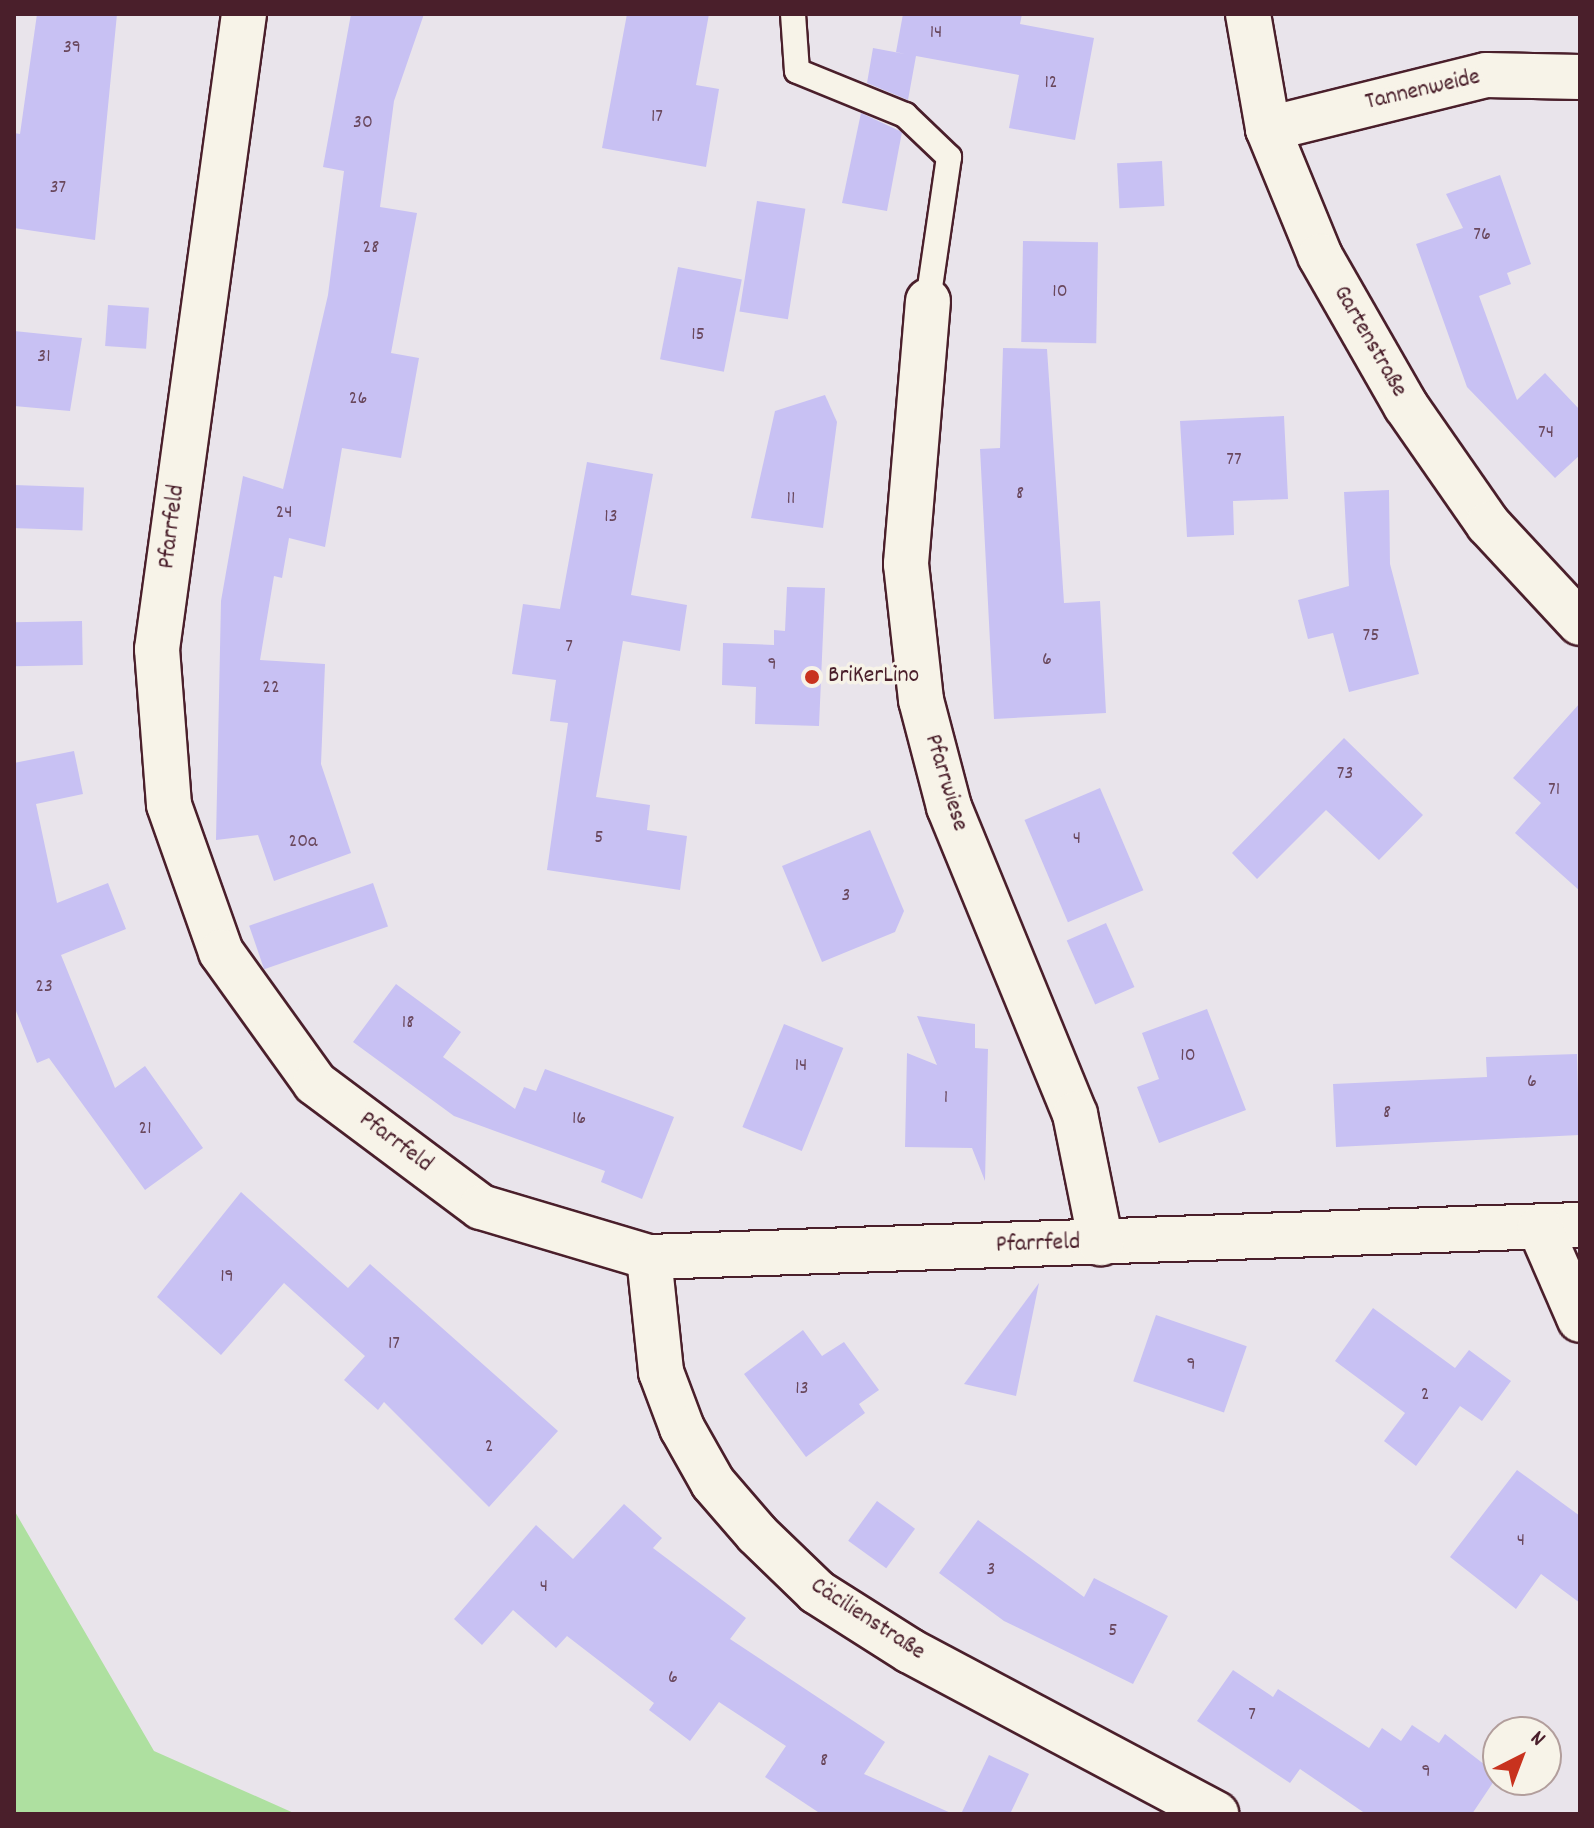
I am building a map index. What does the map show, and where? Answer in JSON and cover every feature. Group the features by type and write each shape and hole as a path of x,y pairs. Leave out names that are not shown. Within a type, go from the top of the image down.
{"street":[{"name":"Pfarrfeld","path":"244,14 157,649 169,805 221,952 315,1083 481,1207 649,1257 1560,1227"},
{"name":"Gartenstraße","path":"1248,14 1268,129 1320,256 1406,406 1488,524 1580,623"},
{"name":"Tannenweide","path":"1268,129 1486,75 1580,77"},
{"name":"Pfarrwiese","path":"928,301 906,564 921,700 949,807 1075,1114 1101,1243"},
{"path":"1560,1227 1580,1320"},
{"name":"Cäcilienstraße","path":"649,1257 661,1372 682,1428 713,1483 757,1534 817,1592 910,1651 1216,1814"}],"lane":[{"path":"793,14 797,71 905,115 949,157 928,301"}],"green space":[{"path":"14,1510 154,1751 296,1814 14,1814"}],"building":[{"path":"37,14 117,14 95,240 14,228 14,133 20,134"},
{"path":"351,14 424,14 394,101 380,207 417,213 391,353 419,358 401,458 342,448 325,547 289,538 282,578 274,576 260,660 325,664 321,764 351,853 274,881 258,835 216,840 221,601 243,476 283,489 328,295 344,171 323,167"},
{"path":"627,14 709,14 696,85 719,89 706,167 602,148"},
{"path":"903,14 1022,14 1020,24 1094,38 1075,140 1009,128 1019,75 916,56 908,100 867,83 873,48 905,54 896,52"},
{"path":"861,113 902,132 887,211 842,203"},
{"path":"1162,161 1164,206 1119,208 1117,163"},
{"path":"1500,175 1531,264 1507,273 1511,284 1479,296 1517,400 1545,373 1580,410 1580,455 1555,478 1467,387 1416,244 1463,228 1446,194"},
{"path":"757,201 805,209 788,319 739,312"},
{"path":"1023,241 1098,242 1096,343 1021,342"},
{"path":"678,267 742,279 724,372 660,359"},
{"path":"108,305 149,308 146,349 105,346"},
{"path":"14,331 82,338 70,411 14,406"},
{"path":"1003,348 1047,349 1064,603 1100,601 1106,713 994,719 980,449 1000,448"},
{"path":"825,395 837,422 823,528 751,518 775,411"},
{"path":"1284,416 1288,499 1233,501 1234,535 1187,537 1180,421"},
{"path":"587,462 653,474 631,595 687,605 680,651 623,641 596,797 650,805 647,830 687,836 680,890 547,870 568,723 550,721 556,680 512,674 523,604 560,609"},
{"path":"14,485 84,487 82,530 14,528"},
{"path":"1389,490 1390,564 1419,674 1349,692 1333,633 1308,639 1298,600 1349,586 1344,492"},
{"path":"787,587 825,588 819,726 755,724 756,687 722,685 723,643 774,645 774,630 785,631"},
{"path":"82,621 83,665 15,666 14,622"},
{"path":"1580,703 1580,891 1515,833 1541,803 1513,778"},
{"path":"1344,738 1423,815 1379,860 1326,810 1257,879 1232,853"},
{"path":"74,751 83,794 36,804 57,903 108,883 126,929 61,955 115,1088 145,1066 203,1148 145,1190 49,1058 37,1063 14,1006 14,763"},
{"path":"1100,788 1143,890 1068,922 1025,820"},
{"path":"870,830 904,911 895,932 822,962 782,866"},
{"path":"373,883 388,926 264,969 249,926"},
{"path":"1106,923 1134,987 1095,1004 1067,940"},
{"path":"396,984 461,1032 443,1057 515,1109 524,1087 536,1091 545,1069 674,1117 642,1199 601,1182 605,1171 454,1116 353,1042"},
{"path":"1207,1009 1246,1110 1159,1143 1137,1087 1159,1079 1142,1033"},
{"path":"917,1016 975,1024 975,1048 988,1049 985,1181 972,1148 905,1147 907,1053 937,1065"},
{"path":"784,1024 843,1048 802,1151 742,1127"},
{"path":"1577,1054 1579,1135 1336,1147 1333,1084 1487,1077 1486,1057"},
{"path":"241,1192 348,1288 370,1264 558,1431 489,1507 384,1402 378,1410 344,1380 365,1356 284,1283 221,1355 157,1297"},
{"path":"1039,1283 1016,1396 964,1384"},
{"path":"1373,1308 1455,1368 1469,1350 1511,1381 1482,1421 1460,1406 1416,1466 1384,1441 1405,1413 1335,1361"},
{"path":"1156,1315 1247,1346 1224,1412 1133,1381"},
{"path":"803,1330 822,1356 844,1342 879,1390 859,1404 865,1413 806,1457 744,1374"},
{"path":"1517,1470 1580,1516 1580,1603 1541,1574 1516,1609 1450,1557"},
{"path":"877,1501 915,1529 886,1568 848,1541"},
{"path":"624,1504 662,1538 653,1548 746,1618 730,1639 885,1742 864,1774 953,1814 821,1814 765,1777 786,1746 719,1702 690,1741 649,1710 654,1703 567,1636 556,1648 513,1610 482,1645 454,1619 536,1525 573,1559"},
{"path":"978,1520 1084,1597 1094,1578 1168,1616 1133,1684 1004,1621 939,1573"},
{"path":"1233,1670 1273,1697 1278,1689 1369,1748 1382,1728 1401,1741 1412,1725 1439,1743 1445,1734 1482,1763 1484,1796 1472,1814 1366,1814 1300,1769 1290,1783 1197,1721"},
{"path":"989,1755 1029,1774 1010,1814 961,1814"}],"place":[{"name":"BriKerLino","path":"812,677"}]}
